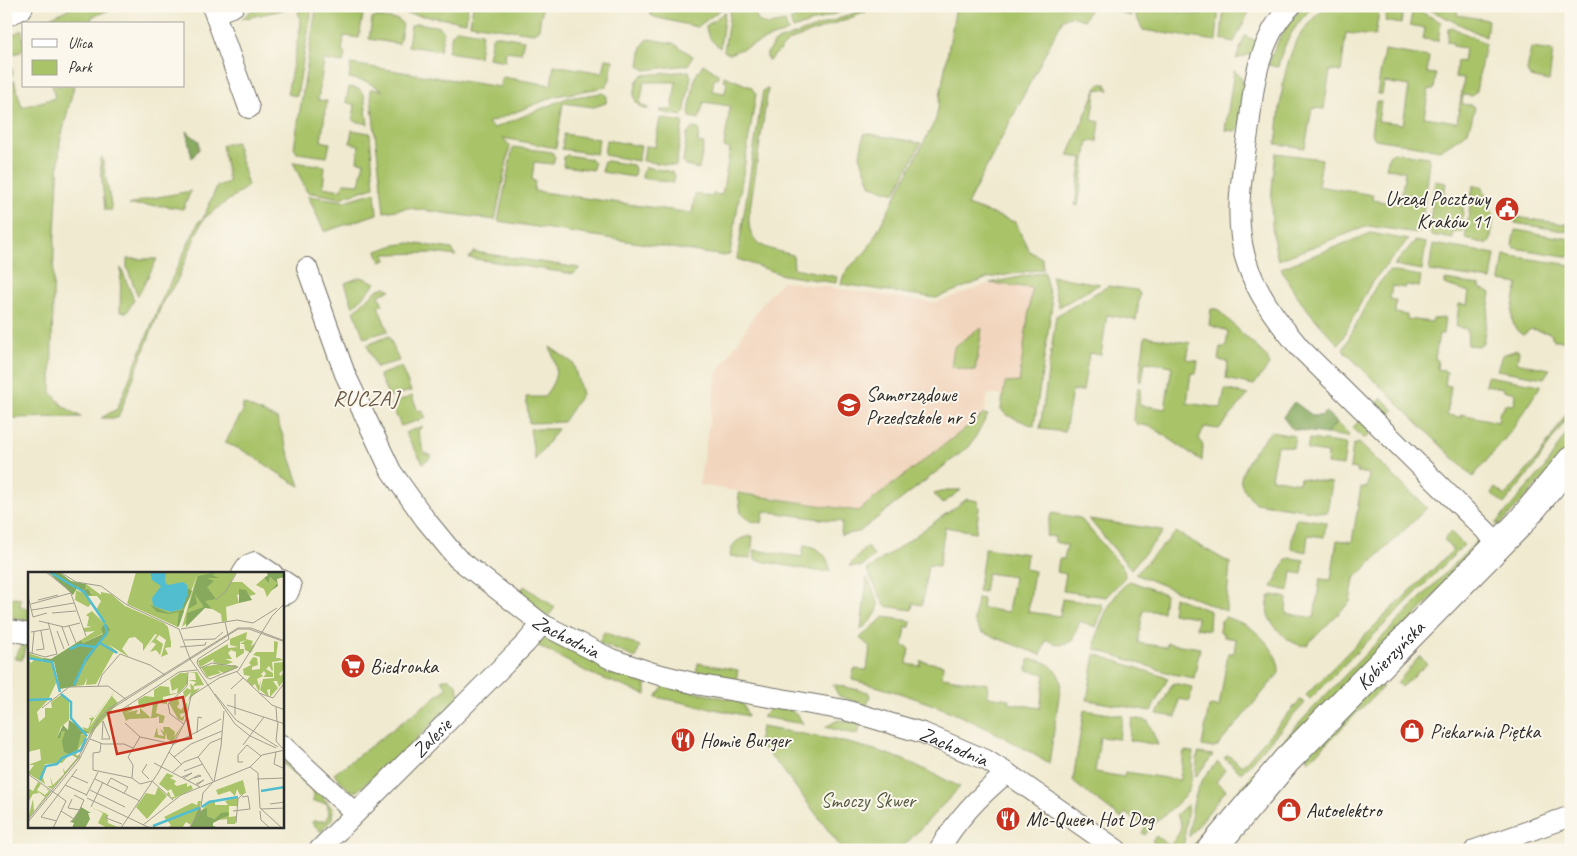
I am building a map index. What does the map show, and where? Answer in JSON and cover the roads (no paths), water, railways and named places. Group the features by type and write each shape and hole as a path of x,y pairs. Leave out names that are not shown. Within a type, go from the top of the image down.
{"street":[{"path":"6,12 19,6"},
{"path":"234,6 214,10 249,108"},
{"path":"1291,6 1271,34 1257,70 1241,177 1240,229 1245,257 1253,280 1278,321 1300,348 1499,544"},
{"name":"Zachodnia","path":"307,268 346,374 391,471 425,520 457,558 542,624 603,655 652,673 701,685 870,716 944,741 1007,772 1117,850"},
{"name":"Kobierzyńska","path":"1211,850 1286,760 1538,504 1571,462"},
{"path":"243,572 248,565 255,562 270,572"},
{"path":"284,581 292,586 288,593 284,594"},
{"name":"Zalesie","path":"319,850 354,813 526,644 542,624"},
{"path":"6,629 28,634"},
{"path":"284,747 354,813"},
{"name":"Zachodnia","path":"939,850 948,834 963,816 988,788 1007,772"},
{"path":"1474,850 1571,816"}],"place":[{"name":"Urząd Pocztowy Kraków 11","path":"1507,209"},
{"name":"Samorządowe Przedszkole nr 5","path":"849,405"},
{"name":"Biedronka","path":"353,666"},
{"name":"Piekarnia Piętka","path":"1412,731"},
{"name":"Homie Burger","path":"683,740"},
{"name":"Autoelektro","path":"1289,810"},
{"name":"Mc-Queen Hot Dog","path":"1008,819"}],"district":[{"name":"RUCZAJ","path":"366,398"}],"park label":[{"name":"Smoczy Skwer","path":"868,800"}]}
